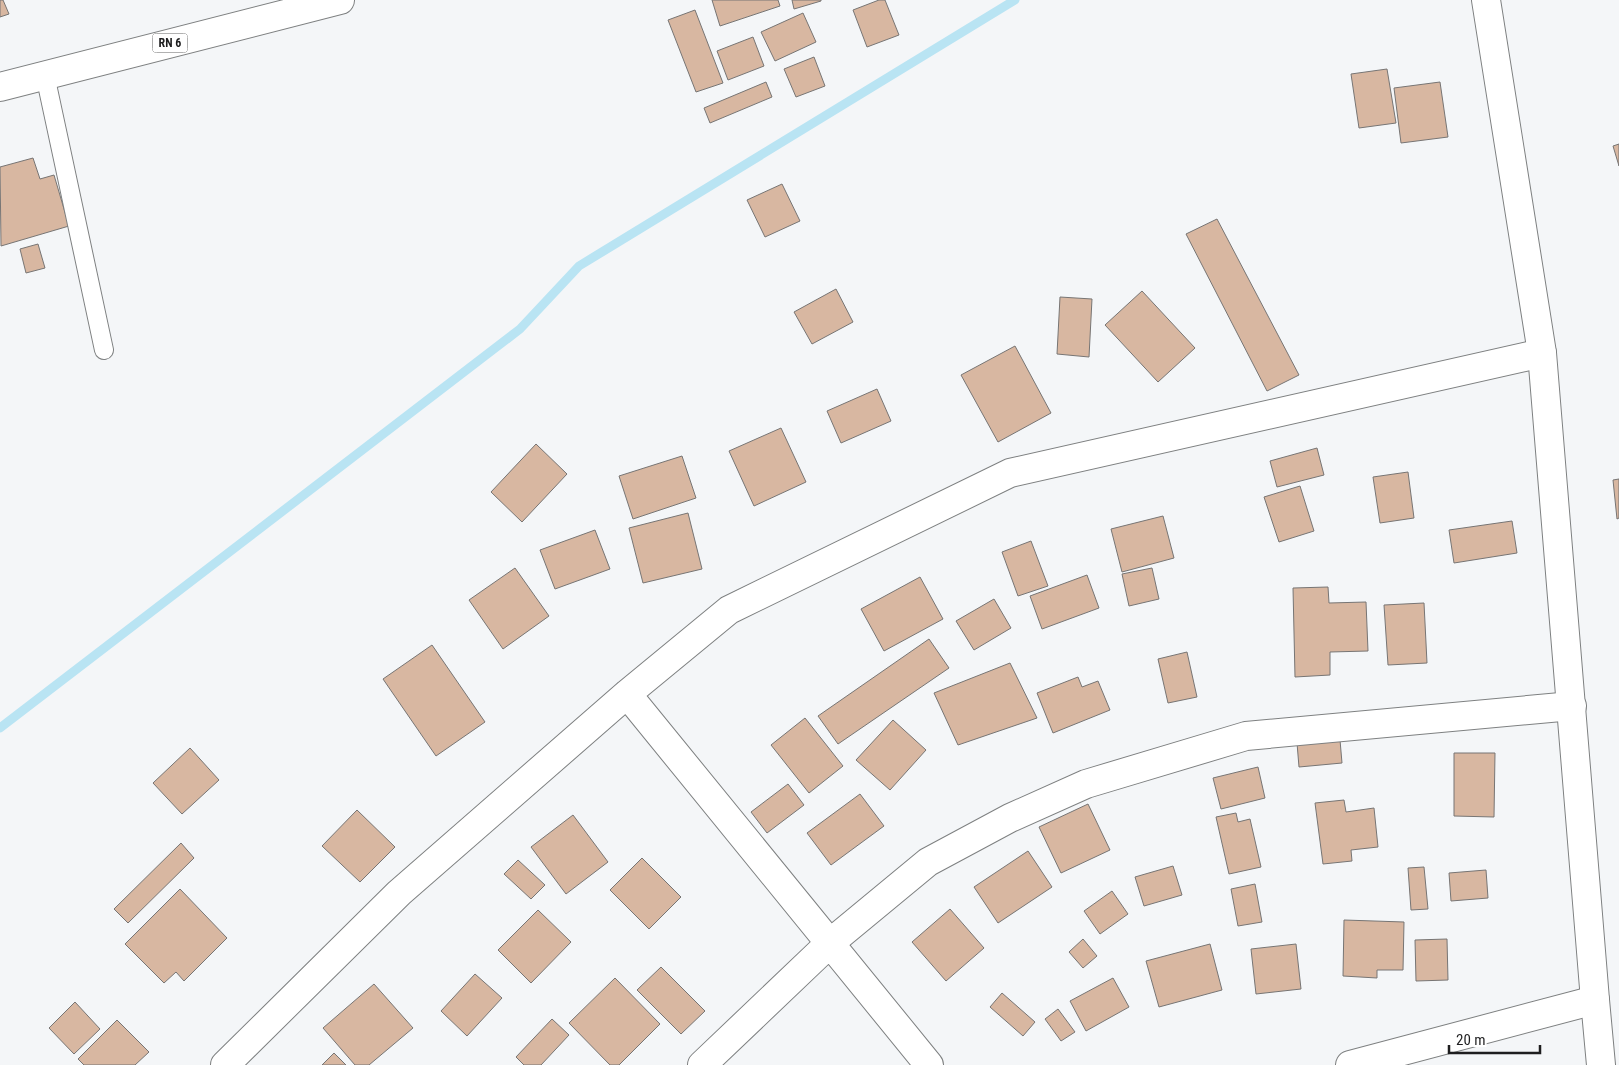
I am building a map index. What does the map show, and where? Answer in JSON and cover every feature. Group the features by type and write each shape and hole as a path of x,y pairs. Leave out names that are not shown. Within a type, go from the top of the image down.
{"street":[{"name":"RN 6","path":"0,87 340,0"},
{"path":"1486,0 1542,353 1601,1065"},
{"path":"225,1065 399,893 627,694 728,610 1010,474 1542,353"},
{"path":"627,694 929,1065"},
{"path":"702,1065 830,943 928,862 1010,818 1086,784 1246,736 1572,706"},
{"path":"1350,1065 1595,1000"}],"lane":[{"path":"45,75 104,350"}],"building":[{"path":"0,0 3,0 9,14 0,17"},
{"path":"712,0 778,0 780,6 720,26"},
{"path":"792,0 821,0 821,1 794,9"},
{"path":"879,0 885,0 899,35 867,47 853,10"},
{"path":"695,10 723,83 696,92 668,20"},
{"path":"803,13 816,42 775,61 761,32"},
{"path":"753,37 764,66 728,80 717,51"},
{"path":"814,57 825,86 796,97 784,69"},
{"path":"1387,69 1396,123 1359,128 1351,74"},
{"path":"766,82 772,97 710,123 704,108"},
{"path":"1440,82 1448,137 1401,143 1394,88"},
{"path":"1619,144 1619,166 1613,146"},
{"path":"33,158 40,179 54,175 69,226 1,246 0,167"},
{"path":"782,184 800,221 765,237 747,200"},
{"path":"1217,219 1299,375 1267,391 1186,234"},
{"path":"38,244 45,268 26,273 20,249"},
{"path":"836,289 853,322 812,344 794,312"},
{"path":"1142,291 1195,348 1158,382 1105,325"},
{"path":"1060,297 1092,299 1089,357 1057,354"},
{"path":"1015,346 1051,413 998,442 961,375"},
{"path":"877,389 891,421 841,443 827,411"},
{"path":"781,428 806,482 754,506 729,451"},
{"path":"536,444 567,474 522,522 491,492"},
{"path":"1317,448 1324,475 1277,487 1270,461"},
{"path":"682,456 696,498 633,519 619,476"},
{"path":"1408,472 1414,518 1380,523 1373,477"},
{"path":"1619,479 1619,518 1617,519 1613,480"},
{"path":"1300,486 1314,531 1279,542 1264,497"},
{"path":"688,513 702,569 643,583 629,528"},
{"path":"1163,516 1174,558 1122,572 1111,529"},
{"path":"1512,521 1517,553 1454,563 1449,530"},
{"path":"595,530 610,569 555,589 540,550"},
{"path":"1031,541 1048,586 1018,596 1002,552"},
{"path":"515,568 549,616 503,649 469,600"},
{"path":"1152,568 1159,599 1129,606 1122,574"},
{"path":"1087,575 1099,608 1042,629 1030,596"},
{"path":"920,577 943,619 884,651 861,609"},
{"path":"1328,587 1329,603 1366,602 1368,651 1330,652 1330,675 1295,677 1293,588"},
{"path":"994,599 1011,628 974,650 956,621"},
{"path":"1424,603 1427,663 1388,665 1384,605"},
{"path":"929,639 949,668 838,744 818,716"},
{"path":"432,645 485,722 436,756 383,679"},
{"path":"1187,652 1197,697 1168,703 1158,659"},
{"path":"1010,663 1037,718 958,745 934,693"},
{"path":"1078,677 1082,687 1098,681 1110,710 1053,733 1037,693"},
{"path":"805,718 843,766 809,793 771,745"},
{"path":"893,720 926,750 890,790 856,760"},
{"path":"1340,740 1342,763 1299,767 1297,743"},
{"path":"190,748 219,780 182,814 153,783"},
{"path":"1454,753 1495,753 1494,817 1454,816"},
{"path":"1258,767 1265,798 1221,809 1213,778"},
{"path":"788,784 804,805 767,833 751,812"},
{"path":"860,794 884,826 831,865 807,833"},
{"path":"1344,800 1346,812 1374,808 1378,847 1351,850 1352,861 1323,864 1315,803"},
{"path":"1088,804 1110,850 1061,873 1039,827"},
{"path":"357,810 395,847 360,882 322,846"},
{"path":"1236,813 1238,822 1250,819 1261,867 1229,874 1216,817"},
{"path":"573,815 608,862 566,894 531,847"},
{"path":"181,843 194,858 128,923 114,909"},
{"path":"1028,851 1052,887 998,923 974,887"},
{"path":"642,858 681,897 649,929 610,890"},
{"path":"518,860 545,885 531,899 504,874"},
{"path":"1173,866 1182,895 1144,906 1135,877"},
{"path":"1424,867 1428,909 1411,910 1408,868"},
{"path":"1486,870 1488,898 1451,901 1449,873"},
{"path":"1255,884 1262,922 1238,926 1231,889"},
{"path":"180,889 227,938 184,981 176,972 164,983 125,944"},
{"path":"1112,891 1128,914 1100,934 1084,911"},
{"path":"950,909 984,948 946,981 912,942"},
{"path":"538,910 571,942 531,983 498,950"},
{"path":"1344,920 1404,922 1403,970 1377,970 1377,978 1343,976"},
{"path":"1083,939 1097,956 1083,968 1069,952"},
{"path":"1447,939 1448,980 1416,981 1415,940"},
{"path":"1210,944 1222,990 1159,1007 1146,961"},
{"path":"1296,944 1301,989 1256,994 1251,949"},
{"path":"661,967 705,1011 681,1034 637,990"},
{"path":"475,974 502,998 467,1036 441,1011"},
{"path":"615,978 660,1024 619,1065 610,1065 569,1023"},
{"path":"1113,978 1129,1007 1086,1031 1070,1001"},
{"path":"374,984 413,1028 369,1065 355,1065 323,1028"},
{"path":"1002,993 1035,1022 1023,1036 990,1007"},
{"path":"75,1002 100,1029 74,1054 49,1028"},
{"path":"1058,1009 1075,1032 1061,1041 1045,1019"},
{"path":"552,1019 569,1035 541,1065 524,1065 516,1057"},
{"path":"117,1020 149,1052 135,1065 84,1065 78,1059"},
{"path":"334,1053 346,1065 322,1065"}],"waterway":[{"path":"0,728 520,329 579,266 1015,0"}]}
